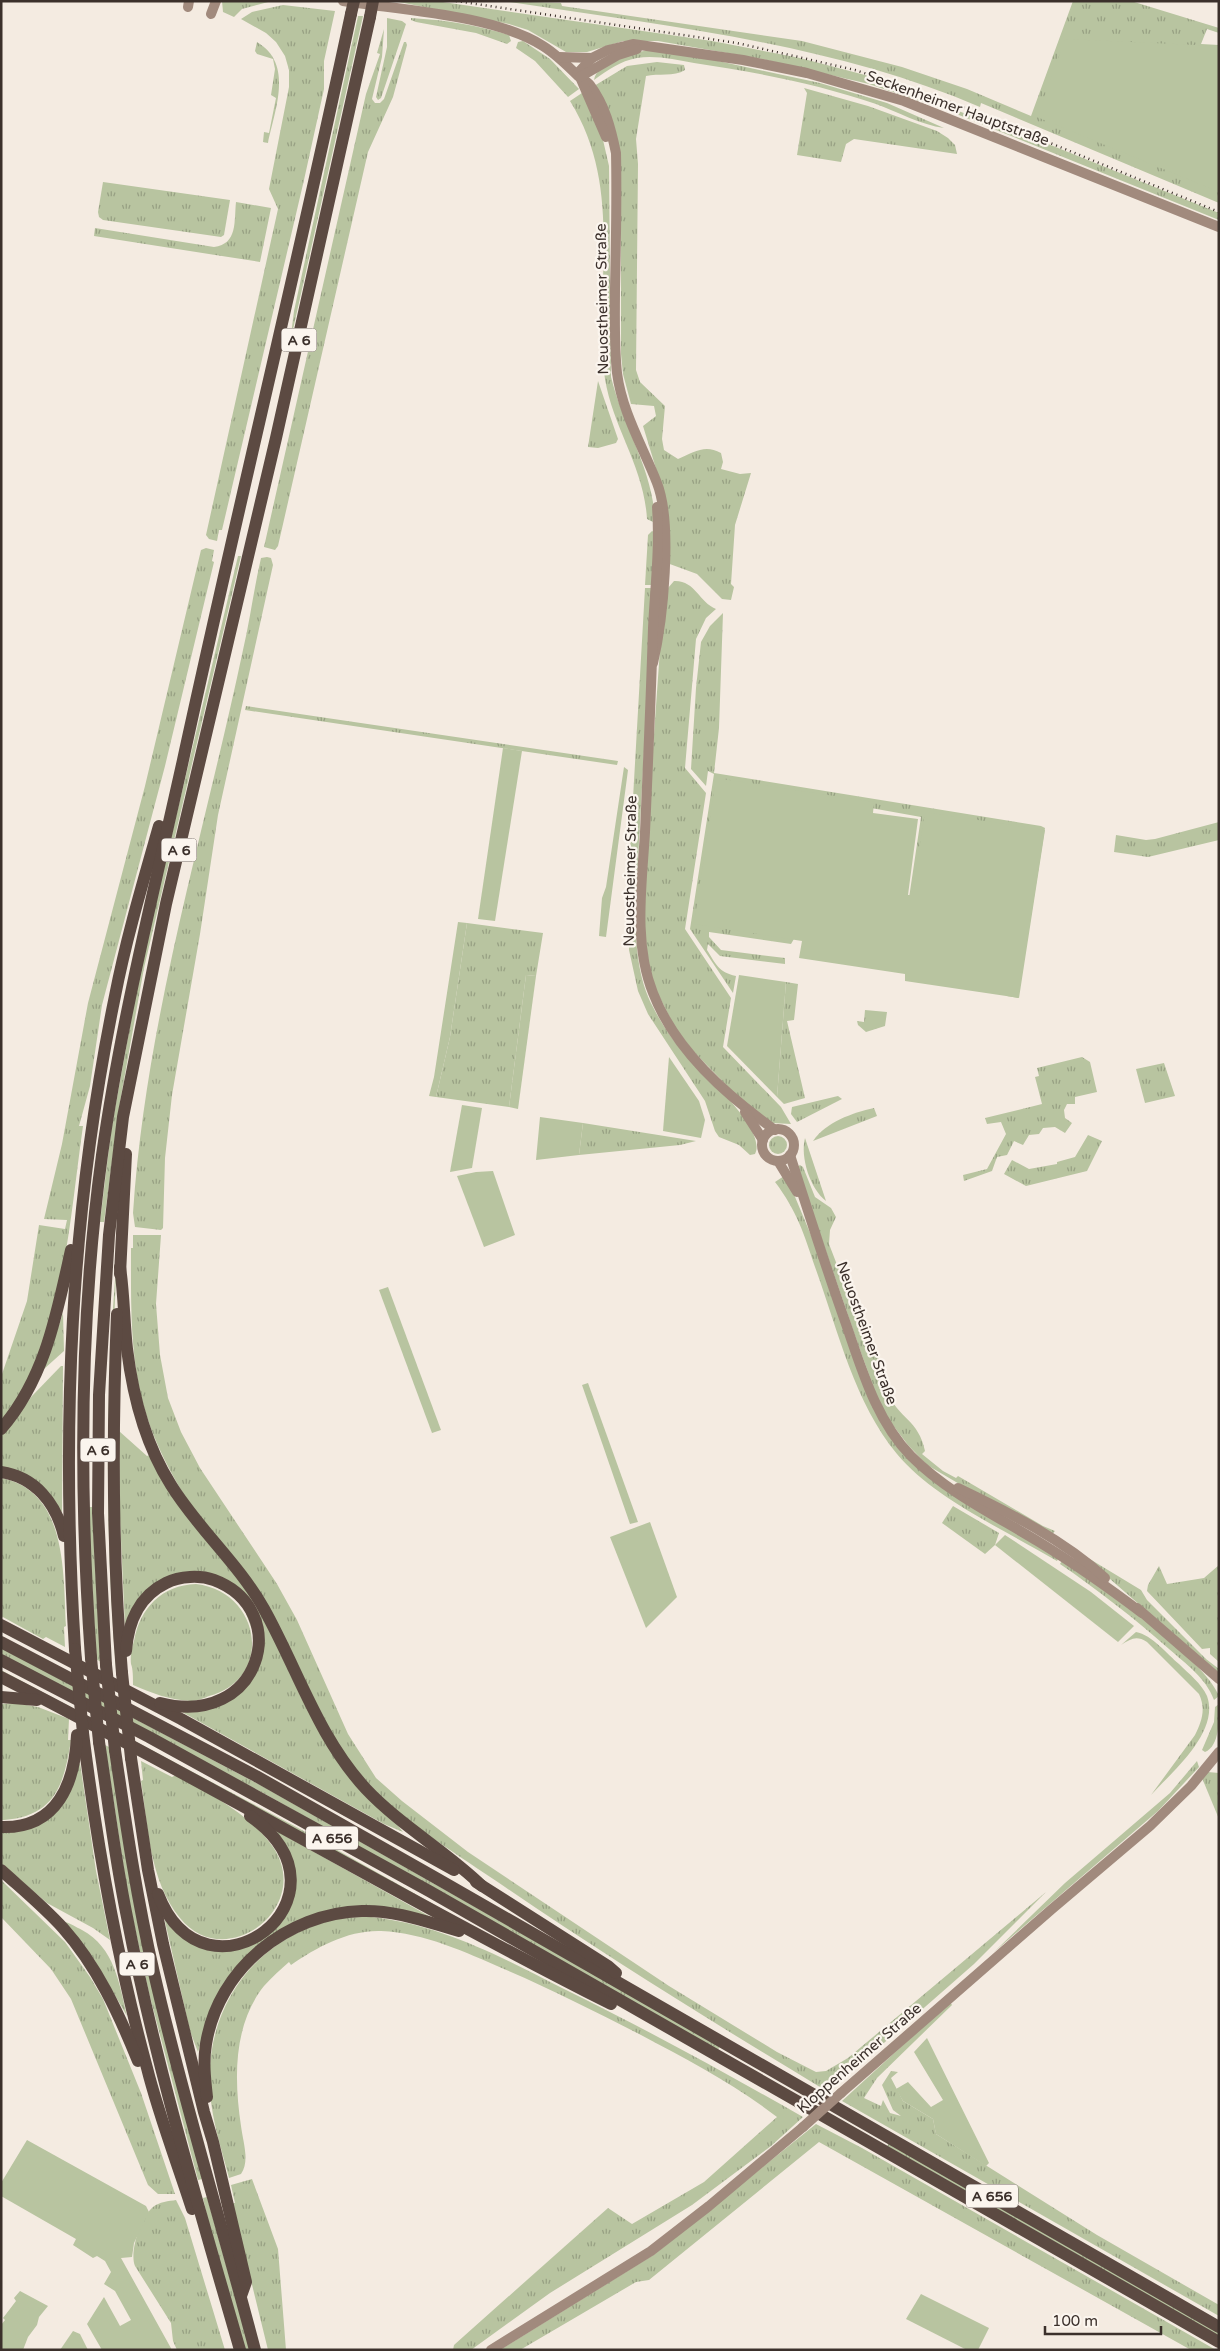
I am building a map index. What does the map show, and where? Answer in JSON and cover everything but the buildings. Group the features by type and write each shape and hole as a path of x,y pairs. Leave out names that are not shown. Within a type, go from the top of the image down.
{"highway":[{"name":"A 6","path":"240,2350 216,2265 188,2183 127,1918 99,1742 90,1658 84,1566 82,1465 87,1318 102,1156 129,1002 354,1"},
{"name":"A 6","path":"255,2350 207,2178 154,1971 129,1843 115,1750 106,1666 99,1547 98,1451 101,1347 116,1230 130,1086 166,904 276,438 373,1"},
{"path":"1,1827 28,1823 46,1813 61,1799 74,1770 80,1731 80,1706 69,1560 68,1415 71,1334 80,1229 97,1091 120,972 173,775 182,764"},
{"path":"1,1429 25,1397 42,1361 58,1308 72,1243 80,1229"},
{"path":"116,1230 127,1349 134,1396 158,1464 184,1505 240,1574 264,1608 315,1716 350,1770 396,1817 467,1871 482,1886"},
{"path":"120,1266 112,1455 114,1554 122,1674 131,1758 148,1870 178,2011 214,2142 246,2282 241,2296"},
{"path":"1,1472 26,1480 44,1494 60,1522 69,1560"},
{"path":"122,1674 133,1618 144,1600 161,1586 180,1578 203,1578 226,1586 244,1601 255,1621 258,1655 250,1674 237,1690 220,1701 196,1708 172,1706 143,1698"},
{"path":"1,1625 143,1698 482,1886 608,1966 640,1995"},
{"name":"A 656","path":"1,1642 256,1776 1219,2326"},
{"name":"A 656","path":"1,1660 247,1790 1219,2342"},
{"path":"1,1677 227,1796 479,1937 624,2011 659,2023"},
{"path":"1,1697 27,1698 52,1703"},
{"path":"80,1731 110,1913 132,2010 161,2119"},
{"path":"148,1870 170,1918 193,1938 213,1945 235,1945 247,1942 268,1930 280,1916 286,1902 290,1886 288,1864 280,1846 271,1834 227,1796"},
{"path":"1,1870 52,1917 80,1949 102,1985 121,2021 188,2183"},
{"path":"214,2142 204,2071 208,2033 217,2007 230,1983 247,1962 268,1944 294,1928 312,1920 336,1914 362,1911 396,1914 479,1937"}],"main road":[{"path":"211,14 216,1"},
{"path":"342,1 490,24 518,33 542,45 559,57 578,76"},
{"name":"Seckenheimer Hauptstraße","path":"592,58 621,46 633,44 744,60 807,73 904,101 964,123 1219,227"},
{"path":"578,76 618,55 648,46"},
{"path":"559,57 592,58"},
{"path":"578,76 592,58"},
{"name":"Neuostheimer Straße","path":"578,76 605,131 616,182 615,340 617,375 624,404 658,484 663,503 665,526 660,631 653,663 641,908 644,959 652,992 669,1025 687,1050 742,1107 775,1130 784,1131 792,1138 793,1149 790,1155 805,1207 864,1373 879,1411 904,1448 939,1479 995,1507 1093,1567 1142,1613 1219,1680"},
{"name":"Neuostheimer Straße","path":"742,1107 763,1140 762,1145 765,1155 778,1161 805,1207"},
{"path":"763,1140 770,1132 775,1130"},
{"path":"778,1161 790,1155"},
{"name":"Neuostheimer Straße","path":"1202,1666 1219,1688"},
{"name":"Kloppenheimer Straße","path":"491,2350 651,2251 724,2194 1174,1804 1218,1752"}],"green space":[{"path":"222,1 272,1 242,9 234,17 223,12"},
{"path":"394,1 436,1 712,41 800,58 865,75 899,86 899,89 988,122 989,120 1219,213 1219,220 949,111 869,84 762,59 658,41 623,41 587,52 566,52 528,30 509,24"},
{"path":"503,1 561,3 562,6 802,41 902,67 967,89 1031,116 1073,1 1131,1 1219,28 1219,33 1207,29 1201,44 1219,45 1219,203 981,103 980,107 922,85 864,67 805,51 685,28"},
{"path":"283,5 335,11 324,61 324,89 304,180 222,530 219,530 217,541 209,539 206,535 278,209 269,189 289,87 289,70 285,56 276,42 266,33 241,19 252,12"},
{"path":"358,16 363,16 290,343 294,311"},
{"path":"387,18 402,21 406,24 381,98 378,100 376,97 387,47"},
{"path":"411,18 485,28 509,35 511,41 507,44 476,33 416,22 411,20"},
{"path":"384,29 382,57 372,99 375,103 380,103 384,99 404,42 407,45 393,97 368,152 278,546 275,550 264,547 366,94 380,54 377,53"},
{"path":"1065,39 1219,46 1219,192 1037,117"},
{"path":"523,41 550,59 579,89 568,97 535,61 516,48 518,42"},
{"path":"257,42 268,51 275,62 279,75 277,102 268,143 263,142 264,132 269,133 276,98 271,95 275,69 273,59 257,54 255,51"},
{"path":"644,51 709,59 820,83 887,103 944,128 918,121 854,97 786,79 666,58 644,57 631,59 614,66 594,80 596,74 607,64 622,57"},
{"path":"657,62 684,65 685,70 671,74 646,76 636,139 638,164 636,370 640,382 665,406 662,439 664,450 678,459 700,450 715,450 721,453 723,462 721,469 740,474 751,473 735,525 731,584 734,587 731,600 722,599 697,574 667,563 665,498 643,426 656,416 654,406 631,404 623,374 621,354 621,169 594,86 627,66"},
{"path":"804,88 868,106 937,131 955,145 957,154 854,139 846,144 841,162 797,155 807,93"},
{"path":"582,93 600,127 609,166 611,377 649,482 655,519 653,522 647,519 645,500 635,465 609,397 605,379 602,345 604,229 599,177 593,151 570,101"},
{"path":"103,182 230,200 224,235 221,237 103,220 99,217 98,212"},
{"path":"236,202 271,208 260,262 94,236 95,228 214,247 222,245 231,236"},
{"path":"598,381 618,439 616,443 598,448 588,447"},
{"path":"652,531 654,532 653,585 645,585 648,535"},
{"path":"206,548 214,550 212,561 214,562 165,766 102,1005 90,1086 79,1126 83,1126 70,1222 52,1317 30,1377 1,1422 1,1377 27,1301 39,1225 65,1229 67,1220 44,1219 62,1144 88,1003 145,786 201,550"},
{"path":"238,556 241,556 144,968 120,1102 104,1222 100,1222 111,1131 142,960"},
{"path":"261,558 271,558 273,565 218,815 200,934 172,1095 165,1158 163,1228 161,1230 135,1227 133,1213 140,1141 163,999 243,650"},
{"path":"674,581 687,584 705,602 716,609 706,618 696,639 685,768 706,793 685,929 731,998 723,1047 781,1107 791,1124 772,1123 739,1098 693,1051 674,1026 653,984 644,936 647,835 660,649 668,588"},
{"path":"645,588 653,588 635,914 641,974 648,996 666,1030 683,1052 742,1115 756,1143 755,1154 750,1155 739,1145 719,1137 715,1131 705,1101 648,1014 638,991 629,950 628,886"},
{"path":"723,613 719,728 714,773 1045,828 1018,998 1007,996 1008,991 905,925 921,817 871,808 791,944 709,932 709,937 721,950 785,958 785,964 720,956 708,944 707,950 718,967 736,976 733,993 690,929 714,774 708,771 706,786 691,769 696,688 701,642 710,626"},
{"path":"246,706 618,761 617,765 245,710"},
{"path":"503,748 522,751 495,921 478,919"},
{"path":"624,767 628,770 606,937 599,936 602,898 606,887"},
{"path":"716,778 874,802 873,813 918,819 908,895 912,895 925,812 1045,830 1019,998 905,981 905,974 799,958 802,941 694,924"},
{"path":"1219,822 1219,840 1148,857 1114,852 1116,835 1146,840 1155,839"},
{"path":"458,922 467,923 450,1037 436,1097 429,1096 434,1077"},
{"path":"467,923 543,933 536,976 526,975 509,1107 436,1097 450,1037"},
{"path":"526,975 536,976 518,1109 509,1107"},
{"path":"739,975 786,982 777,1097 727,1046"},
{"path":"786,982 798,984 794,1020 787,1021 805,1098 784,1104 777,1097"},
{"path":"865,1010 887,1012 885,1026 866,1032 858,1025 857,1021 864,1022"},
{"path":"669,1057 699,1101 705,1120 701,1138 663,1131"},
{"path":"1082,1057 1090,1062 1097,1092 1075,1097 1075,1104 1067,1104 1064,1110 1065,1118 1072,1123 1065,1133 1055,1127 1043,1128 1039,1134 1029,1135 1023,1145 1014,1141 1007,1155 997,1157 992,1171 964,1181 963,1175 987,1169 1006,1134 1001,1122 987,1124 985,1118 1042,1104 1035,1077 1039,1076 1037,1068"},
{"path":"1164,1063 1175,1096 1145,1103 1136,1069"},
{"path":"838,1096 842,1099 797,1122 791,1114 792,1107"},
{"path":"462,1105 482,1108 472,1168 450,1172"},
{"path":"874,1108 877,1116 813,1141 818,1134 840,1119"},
{"path":"540,1117 583,1123 579,1155 536,1160"},
{"path":"583,1123 696,1141 680,1145 579,1155"},
{"path":"1088,1135 1102,1141 1087,1171 1026,1186 1004,1174 1012,1160 1029,1169 1057,1164 1057,1162 1075,1157"},
{"path":"778,1136 784,1139 787,1145 784,1151 778,1154 772,1151 769,1145 772,1139"},
{"path":"805,1138 826,1201 815,1189 805,1163"},
{"path":"800,1165 803,1167 815,1197 831,1208 836,1217 830,1230 829,1244 859,1322 866,1328 875,1345 888,1393 897,1408 918,1432 925,1451 922,1454 943,1471 956,1478 958,1476 1043,1526 1055,1531 1052,1534 927,1465 908,1445 889,1420 878,1399 860,1350 797,1167"},
{"path":"493,1171 515,1235 484,1247 457,1176"},
{"path":"784,1176 793,1192 901,1451 1059,1557 1057,1561 951,1500 912,1470 882,1434 869,1412 848,1365 799,1223 775,1182"},
{"path":"133,1235 161,1235 156,1304 160,1355 168,1398 181,1432 200,1468 277,1584 297,1620 348,1734 376,1778 402,1801 468,1852 669,1986 777,2052 816,2072 826,2071 848,2058 1046,1892 974,1964 828,2092 625,1966 433,1838 381,1797 351,1764 326,1723 283,1637 192,1508 160,1450 148,1419 136,1370 131,1301 131,1248 133,1248"},
{"path":"117,1254 114,1323 116,1670 108,1514 108,1462 110,1358"},
{"path":"388,1287 441,1430 432,1433 379,1290"},
{"path":"63,1313 64,1351 44,1369"},
{"path":"63,1366 62,1512 1,1468 1,1436 32,1396"},
{"path":"588,1383 638,1522 630,1524 582,1385"},
{"path":"119,1431 147,1456 150,1455 245,1589 265,1621 302,1699 403,1832 384,1824 182,1712 220,1705 261,1654 237,1589 170,1577 125,1627 120,1518"},
{"path":"1,1478 23,1486 39,1499 50,1517 58,1537 64,1583 65,1647 46,1637 43,1639 1,1616"},
{"path":"953,1506 999,1533 995,1545 985,1554 942,1523"},
{"path":"88,1507 92,1507 101,1662 96,1659"},
{"path":"650,1522 677,1597 646,1628 610,1537"},
{"path":"1005,1535 1091,1592 1134,1626 1118,1642 995,1545"},
{"path":"1070,1547 1141,1590 1147,1600 1206,1659 1219,1669 1219,1674 1102,1572"},
{"path":"1063,1559 1173,1643 1210,1681 1219,1696 1214,1700 1201,1678 1189,1666 1129,1615 1060,1564"},
{"path":"1219,1565 1219,1662 1210,1654 1210,1648 1202,1649 1147,1591 1148,1585 1159,1566 1167,1584 1204,1578"},
{"path":"196,1584 218,1590 235,1602 246,1618 252,1637 251,1655 244,1672 230,1687 193,1701 168,1698 133,1685 132,1649 141,1618 154,1600 163,1594 184,1585"},
{"path":"1136,1632 1148,1637 1164,1650 1202,1687 1207,1696 1209,1710 1207,1723 1201,1737 1181,1763 1151,1795 1195,1735 1203,1710 1199,1694 1147,1642 1134,1639 1121,1645"},
{"path":"1,1648 262,1786 720,2046 718,2050 265,1794 1,1654"},
{"path":"1,1670 300,1829 465,1922 1,1673"},
{"path":"15,1703 38,1707 69,1719 68,1740 71,1740 65,1771 60,1784 46,1805 35,1812 21,1817 1,1820 1,1704"},
{"path":"1219,1704 1219,1724 1216,1738 1214,1744 1205,1752 1202,1750 1214,1722 1215,1707"},
{"path":"105,1745 109,1747 202,2179 198,2180 149,1993 128,1896"},
{"path":"141,1761 172,1777 176,1775 229,1806 253,1824 273,1847 283,1870 282,1892 273,1911 259,1926 240,1936 219,1939 199,1934 180,1918 162,1887 156,1870 141,1781 143,1780"},
{"path":"1197,1761 1199,1767 1158,1811 994,1952 1065,1883 1170,1793"},
{"path":"80,1763 96,1871 110,1940 93,1928 47,1903 1,1863 1,1830 33,1826"},
{"path":"1208,1772 1219,1773 1219,1819 1202,1778"},
{"path":"273,1829 436,1920 361,1907 260,1945 204,2034 198,2052 190,2031 164,1917 172,1926 230,1949 289,1908 281,1839"},
{"path":"1,1880 65,1942 103,1999 141,2093 175,2194 158,2194 148,2185 71,1999 51,1969 1,1917"},
{"path":"371,1917 396,1921 445,1934 493,1954 593,2003 803,2117 771,2146 692,2205 550,2293 471,2350 453,2350 454,2345 608,2208 632,2224 704,2182 777,2117 727,2083 693,2063 624,2026 539,1985 475,1956 429,1939 413,1935 369,1931 333,1941 291,1965 289,1962 264,1986 254,2001 241,2035 237,2071 237,2090 245,2163 241,2174 229,2178 215,2125 210,2091 210,2060 216,2030 227,2003 242,1979 261,1958 284,1940 311,1927 341,1918"},
{"path":"65,1922 93,1938 109,1956 118,1979 127,2016 95,1961"},
{"path":"950,2002 952,2005 877,2078 864,2098 881,2106 883,2100 890,2113 901,2116 893,2110 882,2085 891,2071 898,2072 891,2078 903,2101 933,2119 936,2134 1097,2235 1219,2305 1219,2316 842,2101"},
{"path":"927,2038 989,2163 986,2166 936,2134 933,2119 903,2101 896,2089 908,2082 931,2107 943,2100 914,2052"},
{"path":"816,2124 862,2148 1216,2350 1191,2350 819,2142 649,2280 636,2282 520,2350 500,2350 655,2254"},
{"path":"27,2140 146,2206 149,2212 134,2243 132,2257 121,2258 172,2350 102,2350 87,2324 104,2297 120,2326 131,2320 115,2291 104,2284 111,2272 105,2261 97,2256 93,2258 73,2245 76,2239 1,2196 1,2183"},
{"path":"889,2143 1219,2332 1219,2336 887,2146"},
{"path":"252,2179 278,2249 286,2350 268,2350 232,2203 235,2203 231,2185"},
{"path":"207,2197 250,2350 245,2350 208,2220 203,2198"},
{"path":"176,2200 185,2218 225,2350 177,2350 173,2341 171,2323 135,2266 135,2244 144,2218 155,2205"},
{"path":"20,2291 48,2306 39,2317 37,2325 28,2337 23,2350 1,2350 1,2325 5,2320 3,2318 16,2301 14,2298"},
{"path":"921,2294 989,2328 978,2350 967,2350 906,2319"},
{"path":"73,2331 80,2334 88,2350 60,2350"}],"railway":[{"path":"456,1 737,43 855,70 940,98 1219,212"}]}
